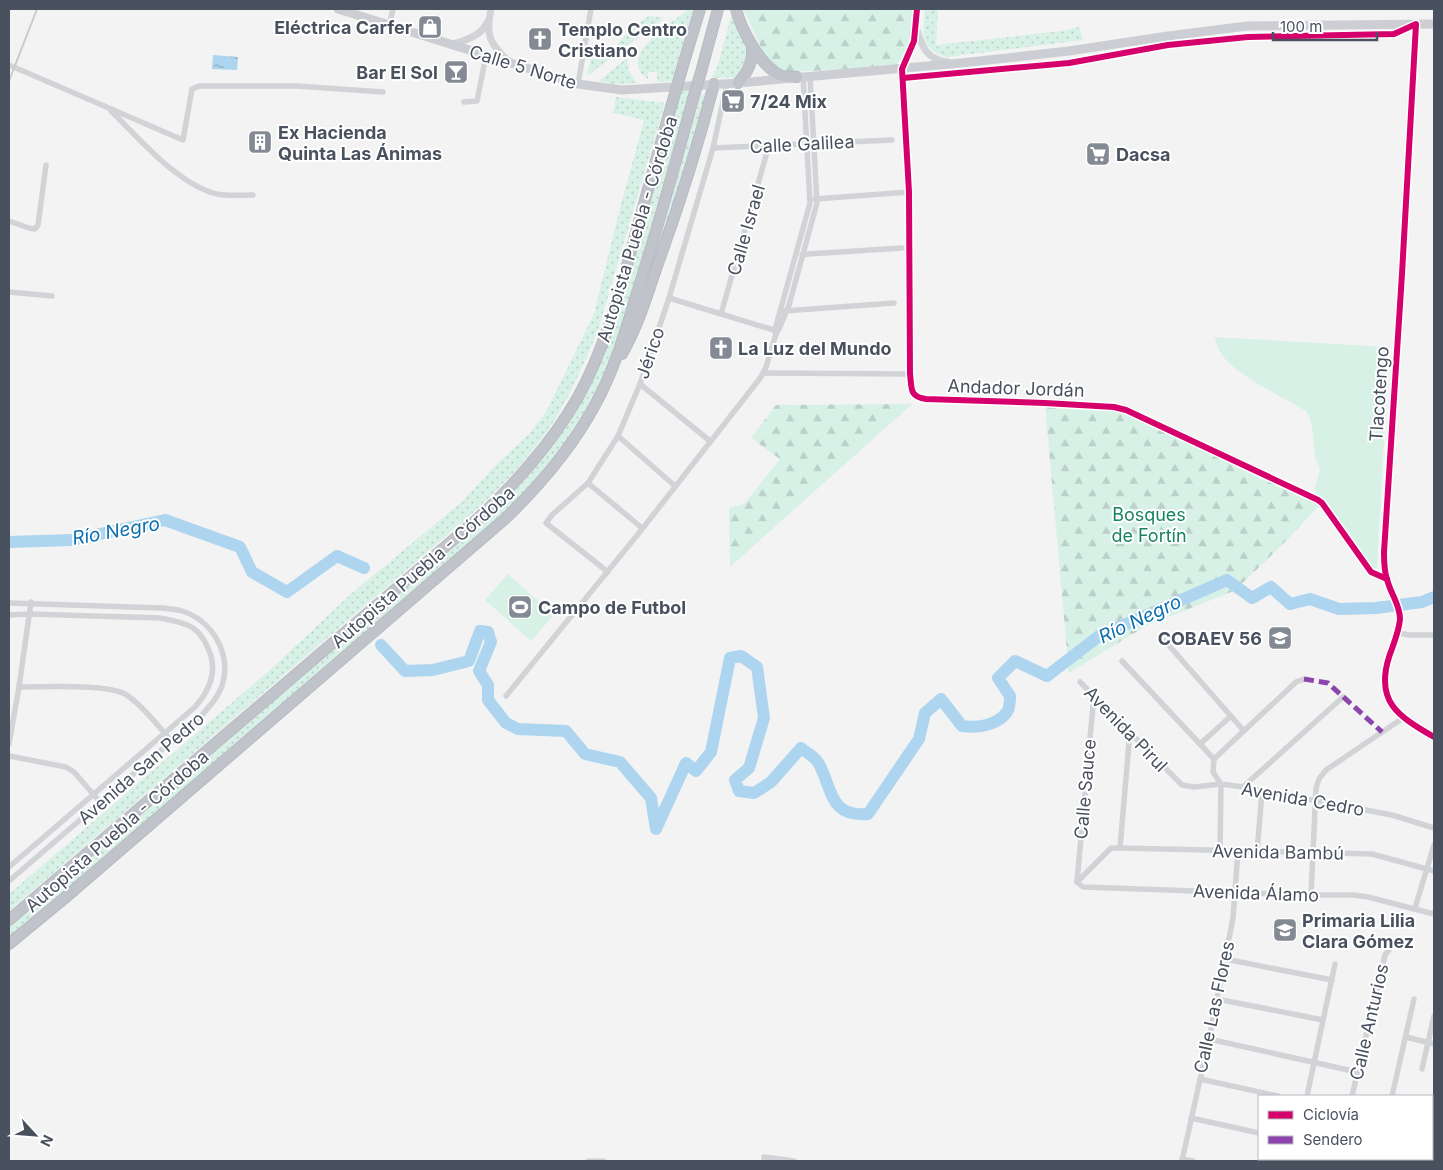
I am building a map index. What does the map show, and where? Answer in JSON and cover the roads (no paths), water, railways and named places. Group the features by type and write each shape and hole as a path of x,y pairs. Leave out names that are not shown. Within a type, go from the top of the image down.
{"highway":[{"name":"Autopista Puebla - Córdoba","path":"9,920 474,522 512,486 543,450 578,397 589,376 607,331 700,9"},
{"name":"Autopista Puebla - Córdoba","path":"9,944 506,518 542,482 562,457 587,420 609,377 642,278 718,9"},
{"path":"736,9 751,43 769,68 783,76 803,76"},
{"path":"738,83 750,68 751,43"},
{"path":"609,377 630,340 646,299 697,149 714,84"}],"main road":[{"name":"Calle 5 Norte","path":"338,9 511,64 578,84 609,90 727,84 803,76 902,73 961,63 1069,51 1247,26 1434,24"}],"street":[{"path":"390,26 392,9"},
{"path":"490,9 488,21 491,42 511,64"},
{"path":"578,84 591,9"},
{"path":"917,9 914,41 902,73 1069,63 1168,45 1239,38 1394,34 1416,24"},
{"path":"450,45 476,35 482,31 488,21"},
{"name":"Tlacotengo","path":"1416,24 1384,552 1386,579 1395,597 1400,620 1388,659 1384,677 1384,688 1392,705 1403,718 1434,737"},
{"path":"916,26 923,47 933,58 961,63"},
{"path":"464,102 477,101 486,56"},
{"path":"9,65 183,140 192,89 199,86 297,86 383,92"},
{"name":"Andador Jordán","path":"902,73 909,192 910,374 913,394 919,398 1045,403 1114,407 1126,410 1318,500 1370,572 1386,579"},
{"path":"776,332 787,311 818,199 814,144 803,76"},
{"path":"506,696 608,572 764,373 810,199 803,76"},
{"name":"Jérico","path":"608,572 546,523 552,515 588,483 618,436 640,384 669,298 713,148 727,84"},
{"path":"108,108 160,159 183,177 208,191 230,196 253,195"},
{"name":"Calle Galilea","path":"713,148 892,140"},
{"name":"Calle Israel","path":"721,314 769,145"},
{"path":"9,221 29,228 35,228 38,225 46,165"},
{"path":"810,199 909,192"},
{"path":"795,256 902,248"},
{"path":"9,292 52,296"},
{"path":"669,298 776,332"},
{"path":"780,311 894,303"},
{"path":"764,373 910,374"},
{"path":"640,384 710,442"},
{"path":"618,436 675,486"},
{"path":"588,483 642,528"},
{"path":"9,744 20,687 31,602"},
{"name":"Avenida San Pedro","path":"9,603 31,602 162,608 181,611 205,623 215,636 225,664 222,685 214,702 202,715 102,803 9,881"},
{"name":"Avenida San Pedro","path":"9,615 30,614 177,620 196,630 203,638 212,658 212,680 205,696 195,707 10,864"},
{"path":"1397,632 1410,635 1434,635"},
{"path":"1165,641 1244,731"},
{"path":"1122,661 1214,759"},
{"path":"1220,851 1221,784 1213,772 1214,759 1296,682 1304,679"},
{"name":"Avenida Pirul","path":"1080,682 1130,731 1172,777"},
{"path":"20,687 109,688 125,694 139,706 172,742"},
{"name":"Calle Sauce","path":"1077,882 1094,695"},
{"path":"1243,787 1343,697"},
{"path":"1200,744 1231,716"},
{"path":"1310,895 1315,801 1319,779 1326,770 1403,718"},
{"path":"1077,882 1112,848 1120,848 1130,731"},
{"path":"9,756 66,767 74,772 102,803"},
{"name":"Avenida Cedro","path":"1172,777 1182,785 1221,784 1243,787 1392,815 1434,828"},
{"path":"1257,852 1262,792"},
{"path":"1415,908 1434,845"},
{"name":"Avenida Bambú","path":"1120,848 1372,854 1434,871"},
{"name":"Calle Las Flores","path":"1182,1160 1233,918 1238,851"},
{"path":"10,864 18,873"},
{"name":"Avenida Álamo","path":"1077,882 1083,886 1368,897 1434,914"},
{"name":"Calle Anturios","path":"1352,1095 1385,955 1389,950"},
{"path":"1225,959 1332,980"},
{"path":"1306,1095 1335,964"},
{"path":"1217,999 1323,1020"},
{"path":"1392,1095 1414,999"},
{"path":"1422,1068 1431,1043 1434,1016"},
{"path":"1406,1038 1431,1043"},
{"path":"1209,1039 1357,1072"},
{"path":"1200,1079 1273,1095"},
{"path":"1191,1118 1258,1133"},
{"path":"764,1159 794,1161"},
{"path":"1182,1160 1193,1161"},
{"path":"588,1161 604,1161"}],"water":[{"path":"213,55 238,57 237,70 212,69"}],"waterway":[{"name":"Río Negro","path":"9,542 72,540 165,520 240,547 252,572 287,592 337,556 364,568"},
{"name":"Río Negro","path":"381,645 405,671 433,670 469,661 480,631 488,632 491,642 479,671 488,685 488,700 506,723 518,729 566,731 585,754 620,762 651,798 656,829 686,763 696,771 711,752 730,658 741,656 757,667 764,718 749,768 735,780 739,791 754,793 771,782 801,748 818,762 830,792 839,806 855,814 868,814 919,739 925,713 941,699 962,726 986,725 1003,717 1009,708 1010,696 998,678 1015,661 1047,676 1099,636 1227,580 1252,598 1271,587 1290,604 1310,599 1339,609 1376,608 1422,602 1434,597"}],"railway":[{"path":"9,81 37,9"}],"place":[{"name":"Eléctrica Carfer","path":"430,27"},
{"name":"Templo Centro Cristiano","path":"540,39"},
{"name":"Bar El Sol","path":"456,72"},
{"name":"7/24 Mix","path":"733,101"},
{"name":"Ex Hacienda Quinta Las Ánimas","path":"260,142"},
{"name":"Dacsa","path":"1098,154"},
{"name":"La Luz del Mundo","path":"721,348"},
{"name":"Campo de Futbol","path":"520,607"},
{"name":"COBAEV 56","path":"1280,638"},
{"name":"Primaria Lilia Clara Gómez","path":"1285,930"}],"park label":[{"name":"Bosques de Fortín","path":"1149,524"}]}
